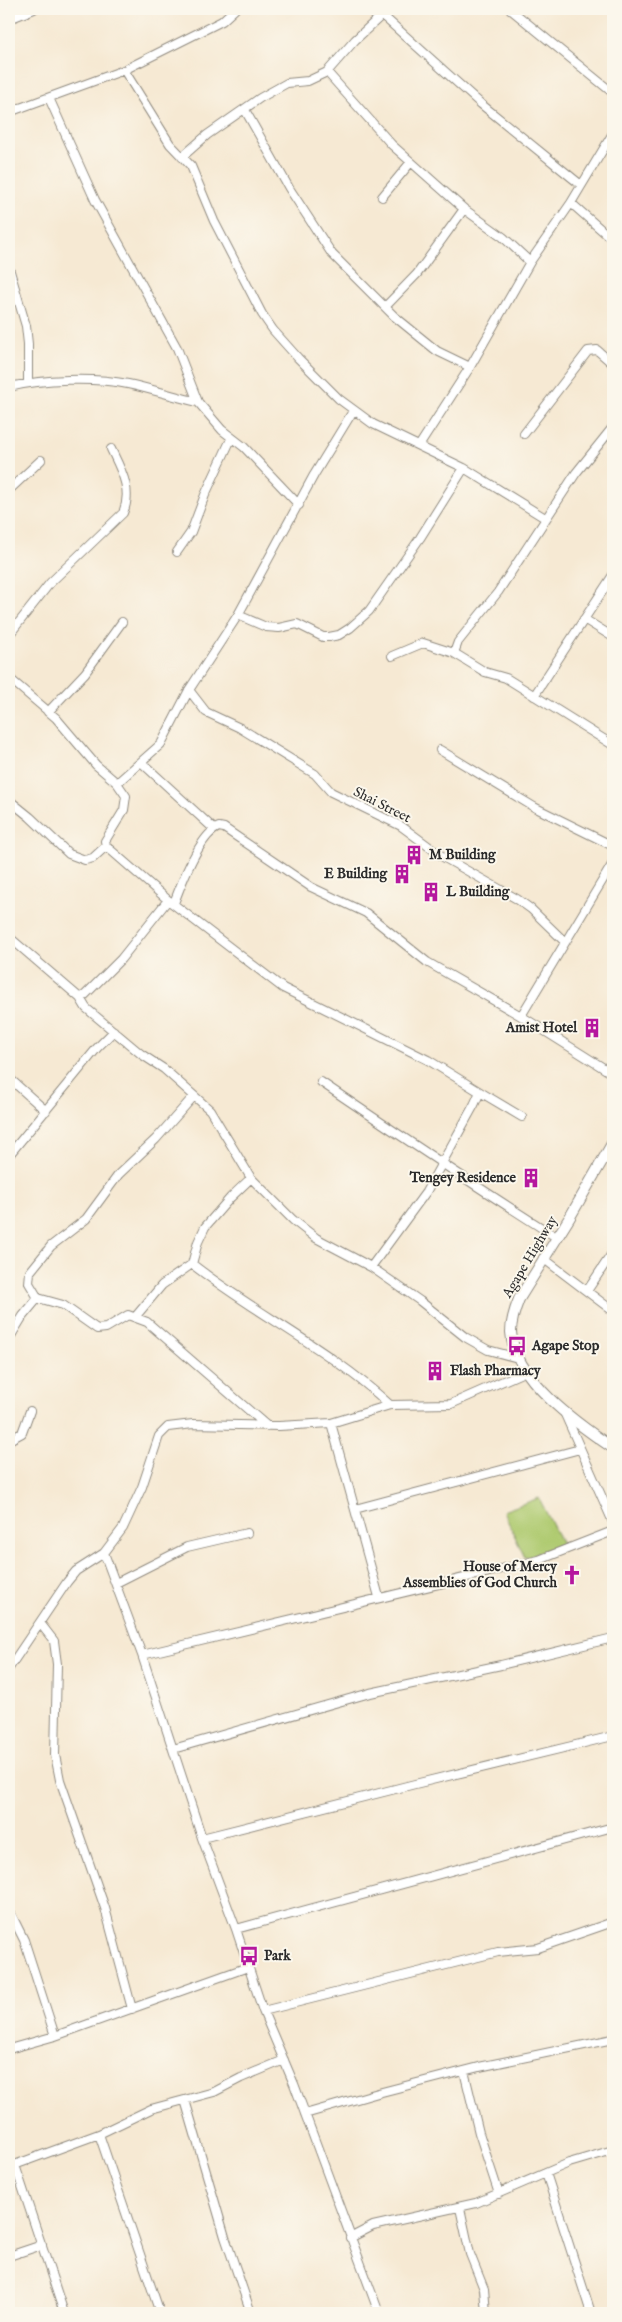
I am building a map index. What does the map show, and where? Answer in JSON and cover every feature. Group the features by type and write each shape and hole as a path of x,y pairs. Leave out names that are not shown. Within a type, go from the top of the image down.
{"street":[{"path":"9,19 34,9"},
{"path":"9,112 124,70 222,21 235,9"},
{"path":"510,9 613,93"},
{"path":"182,157 207,136 260,98 288,83 308,81 327,72 355,40 384,12 480,104 581,185"},
{"path":"124,70 170,144 191,166 237,268 267,322 298,358 353,410 373,424 464,468 545,518"},
{"path":"327,72 392,145 464,209 503,237 530,262"},
{"path":"49,98 95,200 177,348 198,402 231,439 244,447 299,504"},
{"path":"245,110 289,188 332,254 386,307 436,351 470,368"},
{"path":"419,446 470,368 530,262 571,203 613,133"},
{"path":"382,197 411,162"},
{"path":"571,203 613,240"},
{"path":"386,307 417,274 464,209"},
{"path":"9,268 10,281 26,326 28,382"},
{"path":"524,434 588,351 598,350 613,364"},
{"path":"9,386 28,382 87,380 126,384 198,402"},
{"path":"117,783 161,744 189,690 238,615 353,410"},
{"path":"454,653 463,634 498,592 576,473 613,427"},
{"path":"177,552 191,532 205,495 231,439"},
{"path":"9,635 61,572 122,513 126,497 126,483 111,449"},
{"path":"9,490 41,460"},
{"path":"238,615 266,627 279,628 297,624 323,637 339,635 350,628 369,612 420,538 464,468"},
{"path":"534,696 613,575"},
{"path":"584,619 613,637"},
{"path":"48,712 84,673 122,622"},
{"path":"392,656 423,643 454,653 485,672 506,678 613,745"},
{"path":"9,678 48,712 124,791 126,804 105,839 106,846 171,901 283,988 436,1065 522,1117"},
{"name":"Shai Street","path":"189,690 206,712 240,728 315,774 331,792 401,826 443,857 517,899 531,909 565,942"},
{"path":"440,750 534,807 613,846"},
{"path":"141,762 214,829"},
{"path":"9,800 69,854 77,858 85,860 93,858 106,846"},
{"path":"80,998 86,995 121,959 171,901 209,833 214,829 224,828 311,887 366,913 427,962 521,1016 599,1069 613,1074"},
{"path":"521,1016 613,863"},
{"path":"9,937 80,998 86,1008 210,1110 251,1178 293,1220 316,1238 371,1267 426,1305 465,1337 488,1350 518,1358"},
{"path":"9,1155 97,1048 114,1031"},
{"path":"9,1078 46,1111"},
{"path":"321,1082 441,1164 468,1178 556,1237"},
{"path":"371,1267 426,1192 480,1092"},
{"path":"194,1096 150,1146 119,1174 86,1219 51,1246 30,1272 28,1283 38,1298 63,1305 97,1329 106,1328 128,1315 136,1316 154,1328 268,1426"},
{"name":"Agape Highway","path":"613,1142 519,1298 514,1313 511,1334 518,1358 526,1371 563,1410 613,1448"},
{"path":"136,1316 162,1285 192,1264 198,1242 205,1227 231,1197 251,1178"},
{"path":"587,1291 613,1252"},
{"path":"543,1258 613,1311"},
{"path":"192,1264 218,1284 328,1354 390,1405"},
{"path":"9,1339 23,1316 38,1298"},
{"path":"9,1668 76,1571 104,1553 124,1528 134,1508 156,1444 164,1430 182,1424 268,1426 331,1423 390,1405 451,1404 526,1371"},
{"path":"563,1410 613,1522"},
{"path":"9,1440 22,1433 30,1411"},
{"path":"331,1423 379,1597"},
{"path":"355,1509 580,1449"},
{"path":"142,1655 539,1560 613,1531"},
{"path":"116,1583 187,1547 247,1533"},
{"path":"104,1553 142,1655 202,1838 236,1929 263,2011 305,2114 379,2313"},
{"path":"40,1623 54,1641 57,1664 55,1755 60,1780 105,1908 132,2009"},
{"path":"173,1749 370,1693 501,1665 613,1638"},
{"path":"202,1838 613,1736"},
{"path":"236,1929 613,1828"},
{"path":"9,1910 24,1940 55,2036"},
{"path":"263,2011 498,1952 538,1948 613,1922"},
{"path":"9,2049 55,2036 248,1967"},
{"path":"305,2114 464,2071 613,2038"},
{"path":"64,2313 42,2245 12,2166 99,2134 151,2109 214,2092 241,2078 284,2060"},
{"path":"464,2071 479,2133 499,2194"},
{"path":"185,2100 216,2210 251,2313"},
{"path":"99,2134 160,2313"},
{"path":"350,2238 373,2226 460,2208 499,2194 546,2173 613,2150"},
{"path":"546,2173 591,2313"},
{"path":"460,2208 470,2254 484,2289 486,2313"},
{"path":"9,2256 42,2245"}],"green space":[{"path":"539,1498 562,1544 525,1558 503,1511"}],"place":[{"name":"M Building","path":"414,855"},
{"name":"E Building","path":"402,874"},
{"name":"L Building","path":"431,892"},
{"name":"Amist Hotel","path":"592,1028"},
{"name":"Tengey Residence","path":"531,1178"},
{"name":"Agape Stop","path":"517,1346"},
{"name":"Flash Pharmacy","path":"435,1371"},
{"name":"House of Mercy Assemblies of God Church","path":"572,1575"},
{"name":"Park","path":"249,1956"}]}
